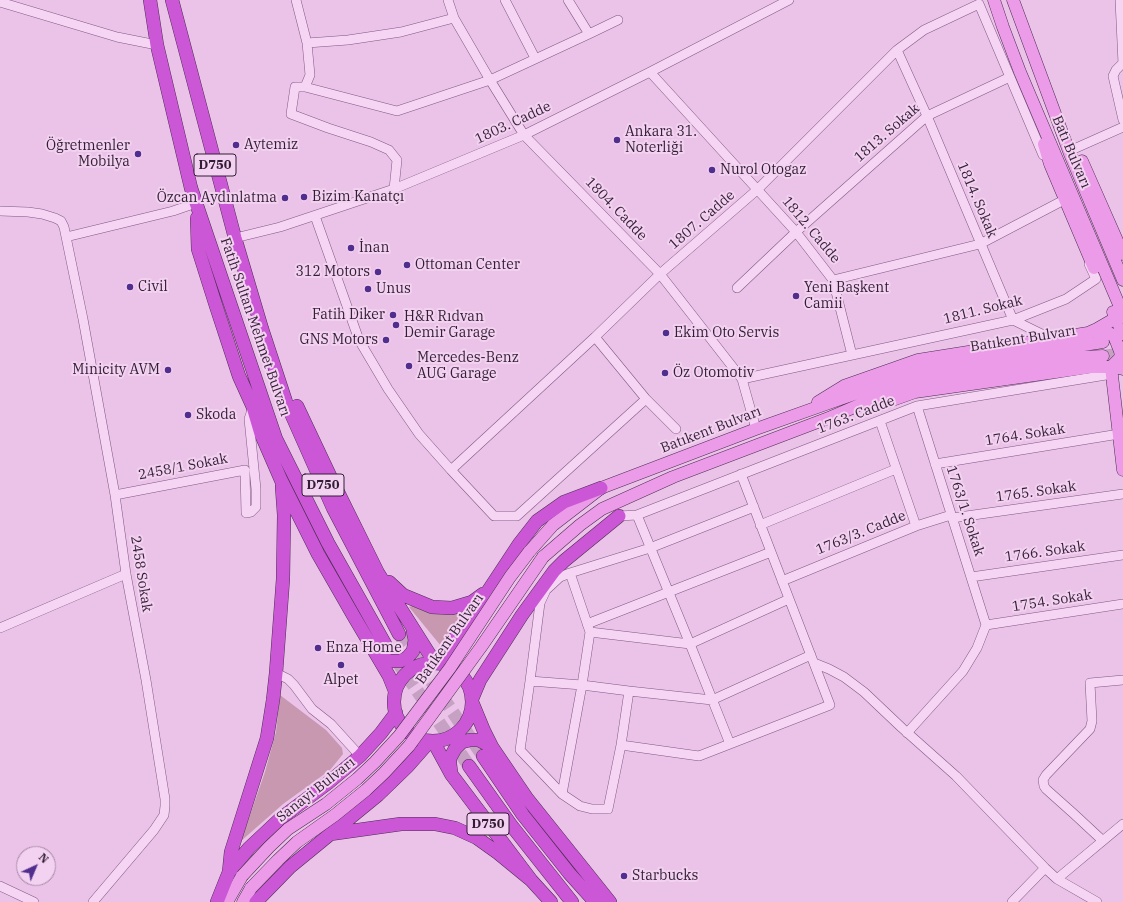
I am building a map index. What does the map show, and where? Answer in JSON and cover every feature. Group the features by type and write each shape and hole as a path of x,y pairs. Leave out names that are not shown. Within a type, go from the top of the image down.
{"highway":[{"name":"Fatih Sultan Mehmet Bulvarı","path":"150,0 157,45 191,188 276,440 328,543 385,644"},
{"name":"Fatih Sultan Mehmet Bulvarı","path":"172,0 235,238 262,330 286,402 333,508 399,634"},
{"path":"196,203 198,249 240,376 253,407"},
{"path":"262,330 331,478 378,573 437,663"},
{"name":"D750","path":"255,379 253,407 261,434 281,480 318,554 389,676 396,691"},
{"path":"236,874 231,852 267,738 276,674 283,579 284,515 281,480"},
{"path":"437,663 519,544 537,521 564,502 601,488"},
{"path":"487,752 484,731 472,701 469,686 461,674 448,666 437,663 424,664 411,669 402,678 396,691 394,702 396,713 402,725 411,734 420,739 431,741 443,740 455,734 465,725 471,712 472,701 480,680 522,615 554,571 619,516"},
{"path":"378,573 403,595 432,607 452,608 472,602 488,591"},
{"path":"369,642 379,654 389,661 400,661 407,658 413,651 416,640 407,618"},
{"path":"217,902 236,874 248,848 280,818 360,756 381,733 396,713"},
{"path":"451,774 450,758 454,749 462,742 479,740 487,752 526,797 610,902"},
{"path":"256,902 290,867 378,795 431,741"},
{"name":"D750","path":"431,741 451,774 531,880 551,902"},
{"path":"372,743 383,745 394,752 399,758 404,770"},
{"name":"D750","path":"487,752 523,815 569,873 595,902"},
{"name":"D750","path":"469,766 511,825 572,902"},
{"path":"330,834 401,824 436,824 455,828 477,838 531,880"}],"main road":[{"name":"Batı Bulvarı","path":"994,0 1020,72 1058,160 1121,316"},
{"name":"Batı Bulvarı","path":"1013,0 1060,125 1073,151 1123,280"},
{"path":"1040,120 1039,125 1050,164 1121,316 1123,334"},
{"path":"1073,151 1119,233 1123,254"},
{"path":"798,414 844,386 918,360 1088,334 1121,316"},
{"path":"1093,331 1109,333 1114,336 1120,351 1121,357 1116,370 1120,415 1119,434 1123,470"},
{"name":"Batıkent Bulvarı","path":"425,702 450,668 510,577 529,552 553,525 601,488 756,428 916,372 1103,342"},
{"name":"Batıkent Bulvarı","path":"434,711 482,647 544,557 559,542 602,509 673,477 831,417 892,391 925,380 1079,358 1103,356"},
{"path":"831,417 849,416 915,392 1091,367 1116,370"},
{"path":"580,525 603,518 619,516"},
{"name":"Sanayi Bulvarı","path":"228,902 236,874 288,829 326,804 357,779 399,736 425,702"},
{"name":"Sanayi Bulvarı","path":"243,902 251,888 297,842 335,815 384,773 409,746 434,711"}],"street":[{"path":"296,0 307,43 310,75 305,87"},
{"name":"1804. Cadde","path":"448,0 454,18 524,135 660,274 742,378 756,428"},
{"path":"505,0 535,58"},
{"path":"568,0 589,34"},
{"name":"1803. Cadde","path":"235,238 280,227 394,189 524,135 789,0"},
{"path":"1120,0 1120,66 1113,76 1123,120"},
{"path":"0,2 117,37 157,45"},
{"name":"1807. Cadde","path":"451,470 660,274 758,190 897,50 924,30 979,4"},
{"name":"1811. Sokak","path":"742,378 1013,320 1066,300 1096,279 979,4"},
{"path":"307,43 348,40 401,32 454,18"},
{"path":"394,189 397,160 389,150 371,142 292,114 295,87 305,87 397,111 490,80 618,20"},
{"name":"1814. Sokak","path":"897,50 927,116 1013,320"},
{"name":"1812. Cadde","path":"650,72 796,232 833,280 980,244 1062,201"},
{"name":"1813. Sokak","path":"736,288 796,232 927,116 1010,77"},
{"path":"1073,151 1123,127"},
{"path":"66,237 173,211 196,203"},
{"name":"2458 Sokak","path":"0,210 42,214 61,221 64,227 115,495 126,574 146,680 165,799 164,815 154,830 93,902"},
{"path":"315,216 359,340 388,389 415,427 451,470 494,516 517,516 646,399"},
{"path":"833,280 852,355"},
{"path":"1013,320 1052,339"},
{"path":"595,336 646,399 676,429"},
{"name":"1763. Cadde","path":"619,516 637,515 917,406 1116,370"},
{"name":"1763/1. Sokak","path":"917,406 986,625"},
{"name":"2458/1 Sokak","path":"115,495 245,470 246,513 252,512 256,507 256,489 249,419 253,407"},
{"path":"880,421 916,526"},
{"name":"1764. Sokak","path":"935,464 1119,434"},
{"path":"760,525 896,469"},
{"path":"621,744 699,756 830,705 741,474"},
{"name":"1765. Sokak","path":"952,517 1123,494"},
{"path":"629,691 621,744 608,809 592,809 580,806 562,794 520,750 540,603 546,590 560,578 570,574 650,548 754,507"},
{"path":"637,515 730,744"},
{"name":"1763/3. Cadde","path":"782,580 916,526 952,517"},
{"path":"588,628 668,592 771,552"},
{"name":"1766. Sokak","path":"970,576 1123,555"},
{"path":"0,628 126,574"},
{"path":"562,794 582,685 588,628 570,574"},
{"path":"588,628 690,644 789,599"},
{"name":"1754. Sokak","path":"986,625 1123,604"},
{"path":"907,733 963,671 978,648 986,625"},
{"path":"530,681 582,685 712,700 812,659"},
{"path":"812,659 844,677 864,692 907,733 956,776 1057,879 1097,902"},
{"path":"276,674 288,679 312,709 331,724 360,756"},
{"path":"1102,840 1046,789 1044,786 1044,780 1046,775 1090,729 1092,721 1090,682 1123,680"},
{"path":"1057,879 1123,824"},
{"path":"1012,902 1045,868"},
{"path":"0,886 34,902"}],"shaded area":[{"path":"412,606 432,614 447,614 468,609 441,646 409,607"},
{"path":"280,695 326,730 342,748 343,754 330,770 283,804 241,841 265,772 276,732"}],"tunnel":[{"path":"1103,356 1123,353"},
{"path":"399,634 483,756"},
{"path":"385,644 469,766"}],"place":[{"name":"Ankara 31. Noterliği","path":"617,140"},
{"name":"Aytemiz","path":"236,145"},
{"name":"Öğretmenler Mobilya","path":"138,154"},
{"name":"Nurol Otogaz","path":"712,170"},
{"name":"Bizim Kanatçı","path":"304,197"},
{"name":"Özcan Aydınlatma","path":"285,198"},
{"name":"İnan","path":"351,248"},
{"name":"Ottoman Center","path":"407,265"},
{"name":"312 Motors","path":"378,272"},
{"name":"Civil","path":"130,287"},
{"name":"Unus","path":"368,289"},
{"name":"Yeni Başkent Camii","path":"796,296"},
{"name":"Fatih Diker","path":"393,315"},
{"name":"H&R Rıdvan Demir Garage","path":"396,325"},
{"name":"Ekim Oto Servis","path":"666,333"},
{"name":"GNS Motors","path":"386,340"},
{"name":"Mercedes-Benz AUG Garage","path":"409,366"},
{"name":"Minicity AVM","path":"168,370"},
{"name":"Öz Otomotiv","path":"665,373"},
{"name":"Skoda","path":"188,415"},
{"name":"Enza Home","path":"318,648"},
{"name":"Alpet","path":"341,665"},
{"name":"Starbucks","path":"624,876"}]}
